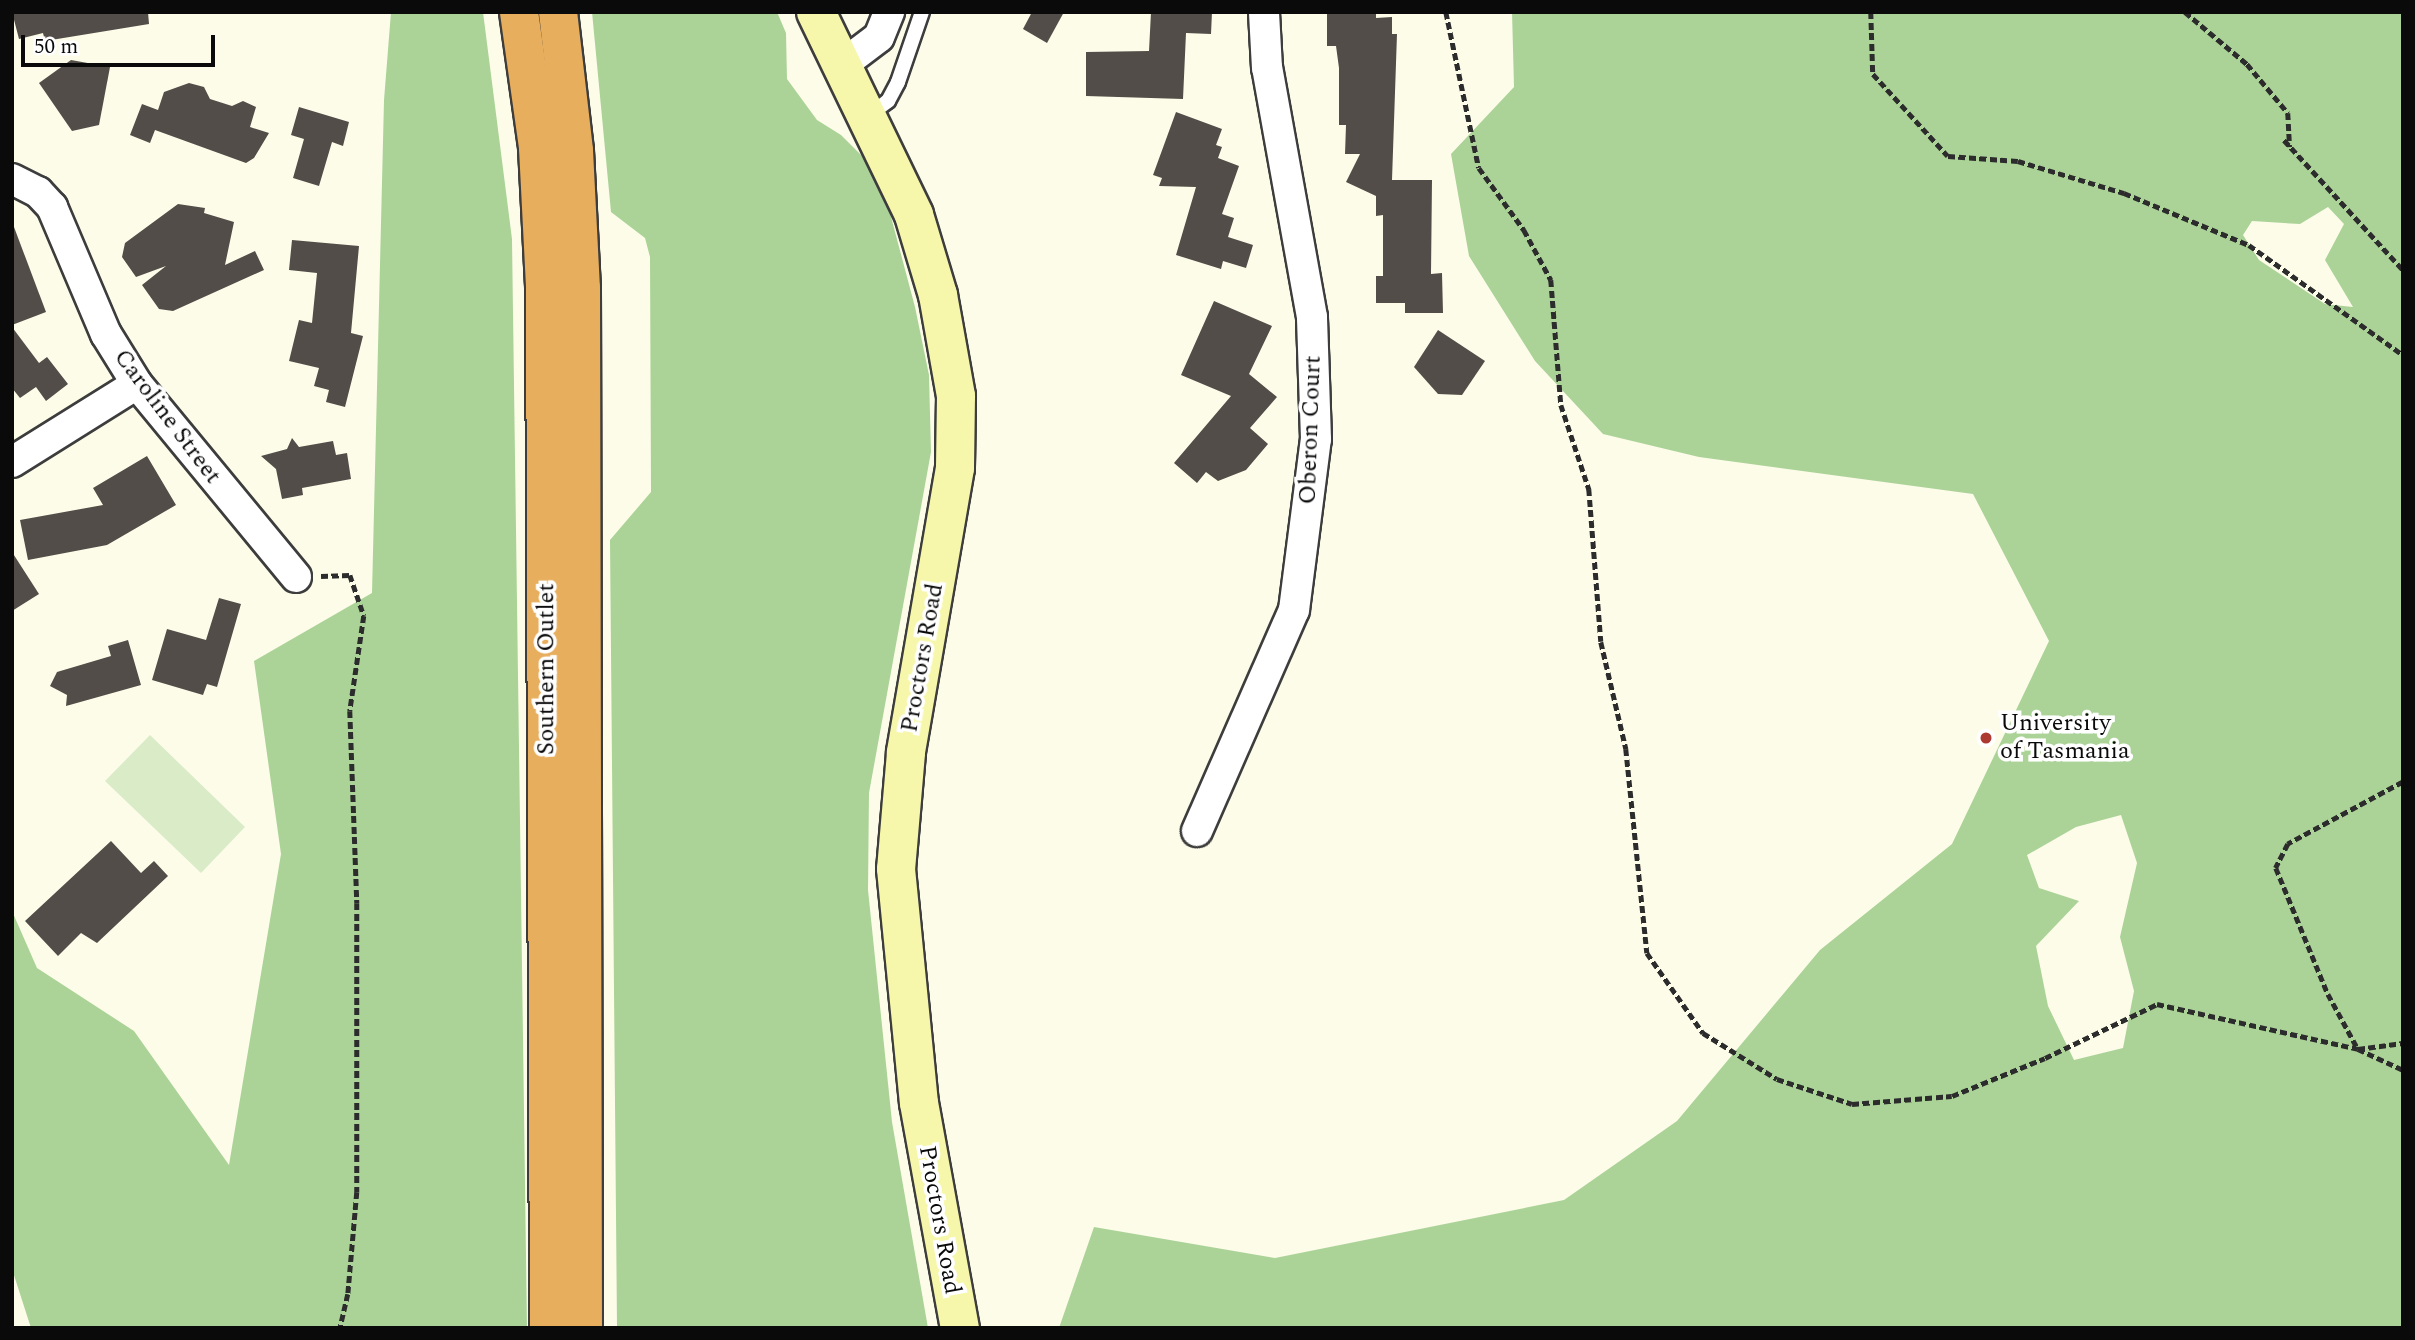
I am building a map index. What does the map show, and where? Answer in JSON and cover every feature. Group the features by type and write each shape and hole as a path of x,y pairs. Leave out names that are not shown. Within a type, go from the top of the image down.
{"highway":[{"name":"Southern Outlet","path":"519,12 538,148 545,286 549,1328"},
{"name":"Southern Outlet","path":"558,12 574,151 581,288 583,1328"}],"street":[{"name":"Proctors Road","path":"816,12 867,116 927,252 956,396 955,468 906,753 896,869 919,1102 960,1328"},
{"path":"842,65 873,43 889,12"},
{"name":"Oberon Court","path":"1197,831 1294,610 1316,439 1312,317 1267,68 1264,12"},
{"name":"Caroline Street","path":"12,179 38,192 52,207 106,334 137,384 296,578"},
{"path":"12,462 137,384"}],"lane":[{"path":"867,116 888,101 898,82 922,12"}],"path":[{"path":"1446,12 1479,168 1524,230 1551,280 1562,405 1589,488 1601,642 1626,749 1647,953 1703,1033 1777,1079 1852,1104 1952,1096 2045,1058 2157,1004 2358,1049 2403,1070"},
{"path":"1871,12 1873,74 1948,156 2018,161 2124,193 2249,245 2403,355"},
{"path":"2185,12 2247,64 2288,113 2290,147"},
{"path":"2284,140 2403,270"},
{"path":"296,578 349,575 364,616 349,711 357,903 357,1192 348,1294 340,1328"},
{"path":"2358,1049 2328,994 2276,869 2288,844 2403,782"},
{"path":"2358,1049 2403,1043"}],"green space":[{"path":"391,12 483,12 512,239 527,1328 31,1328 12,1269 12,911 37,968 134,1031 229,1165 281,854 254,661 372,593 384,100"},
{"path":"592,12 777,12 786,33 787,79 817,120 841,135 863,157 890,213 915,307 929,375 931,452 869,793 868,890 892,1122 928,1328 617,1328 610,540 651,492 650,257 645,238 611,212"},
{"name":"University of Tasmania","path":"1512,12 2403,12 2403,1328 1059,1328 1094,1227 1275,1258 1564,1200 1677,1121 1820,950 1952,844 2049,641 1973,494 1699,457 1603,434 1535,361 1469,256 1451,154 1514,87","holes":["2328,207 2344,224 2325,260 2353,307 2325,304 2259,260 2243,235 2252,221 2300,224","2121,815 2137,863 2120,937 2134,991 2123,1048 2074,1060 2048,1006 2036,946 2079,901 2039,888 2027,855 2076,827"]},
{"path":"150,735 245,827 201,873 105,781"}],"building":[{"path":"12,12 148,12 149,24 45,41 43,33 19,39"},
{"path":"1032,12 1064,12 1047,43 1023,29"},
{"path":"1151,12 1212,12 1211,34 1186,33 1183,99 1086,96 1086,52 1149,51"},
{"path":"1376,12 1376,18 1392,17 1392,34 1397,34 1392,180 1432,180 1431,274 1442,273 1443,313 1405,313 1405,303 1376,303 1376,276 1383,276 1383,215 1376,216 1376,196 1346,182 1360,154 1345,154 1346,125 1339,125 1339,68 1336,46 1327,46 1327,13"},
{"path":"71,60 110,67 99,125 72,131 39,83"},
{"path":"189,83 204,87 210,99 232,106 243,101 256,107 250,127 269,133 254,158 246,163 155,130 150,143 130,135 142,104 158,110 164,92"},
{"path":"299,107 349,122 343,146 332,142 319,186 293,178 304,139 291,135"},
{"path":"1176,112 1222,129 1216,145 1222,147 1218,158 1239,166 1222,214 1234,218 1228,237 1253,245 1246,268 1223,261 1221,269 1176,255 1196,187 1159,186 1162,178 1153,175"},
{"path":"178,204 205,208 204,213 234,222 225,265 255,251 264,270 173,311 159,309 142,285 166,266 136,277 122,257 125,243"},
{"path":"14,227 46,312 12,325 12,228"},
{"path":"292,240 359,246 351,333 363,336 345,407 326,402 329,390 314,386 319,368 289,361 299,320 312,323 317,273 289,270"},
{"path":"1214,301 1272,326 1249,374 1277,397 1250,428 1268,444 1246,470 1218,481 1206,472 1197,483 1174,463 1231,396 1181,375"},
{"path":"12,327 39,363 47,357 68,384 46,401 36,387 20,398 12,388"},
{"path":"1438,330 1485,361 1462,395 1438,394 1414,367"},
{"path":"292,438 299,447 333,441 336,455 347,453 351,479 302,488 303,495 282,499 276,469 261,456 287,449"},
{"path":"147,456 176,505 107,545 28,560 20,520 103,505 93,488"},
{"path":"12,552 39,594 12,611"},
{"path":"219,598 241,604 217,687 207,684 203,695 152,680 167,629 206,640"},
{"path":"128,640 141,685 66,706 67,695 50,686 57,672 111,656 108,646"},
{"path":"111,841 141,873 154,861 168,876 97,943 81,933 58,956 25,921"}],"place":[{"name":"University of Tasmania","path":"1986,738"}]}
